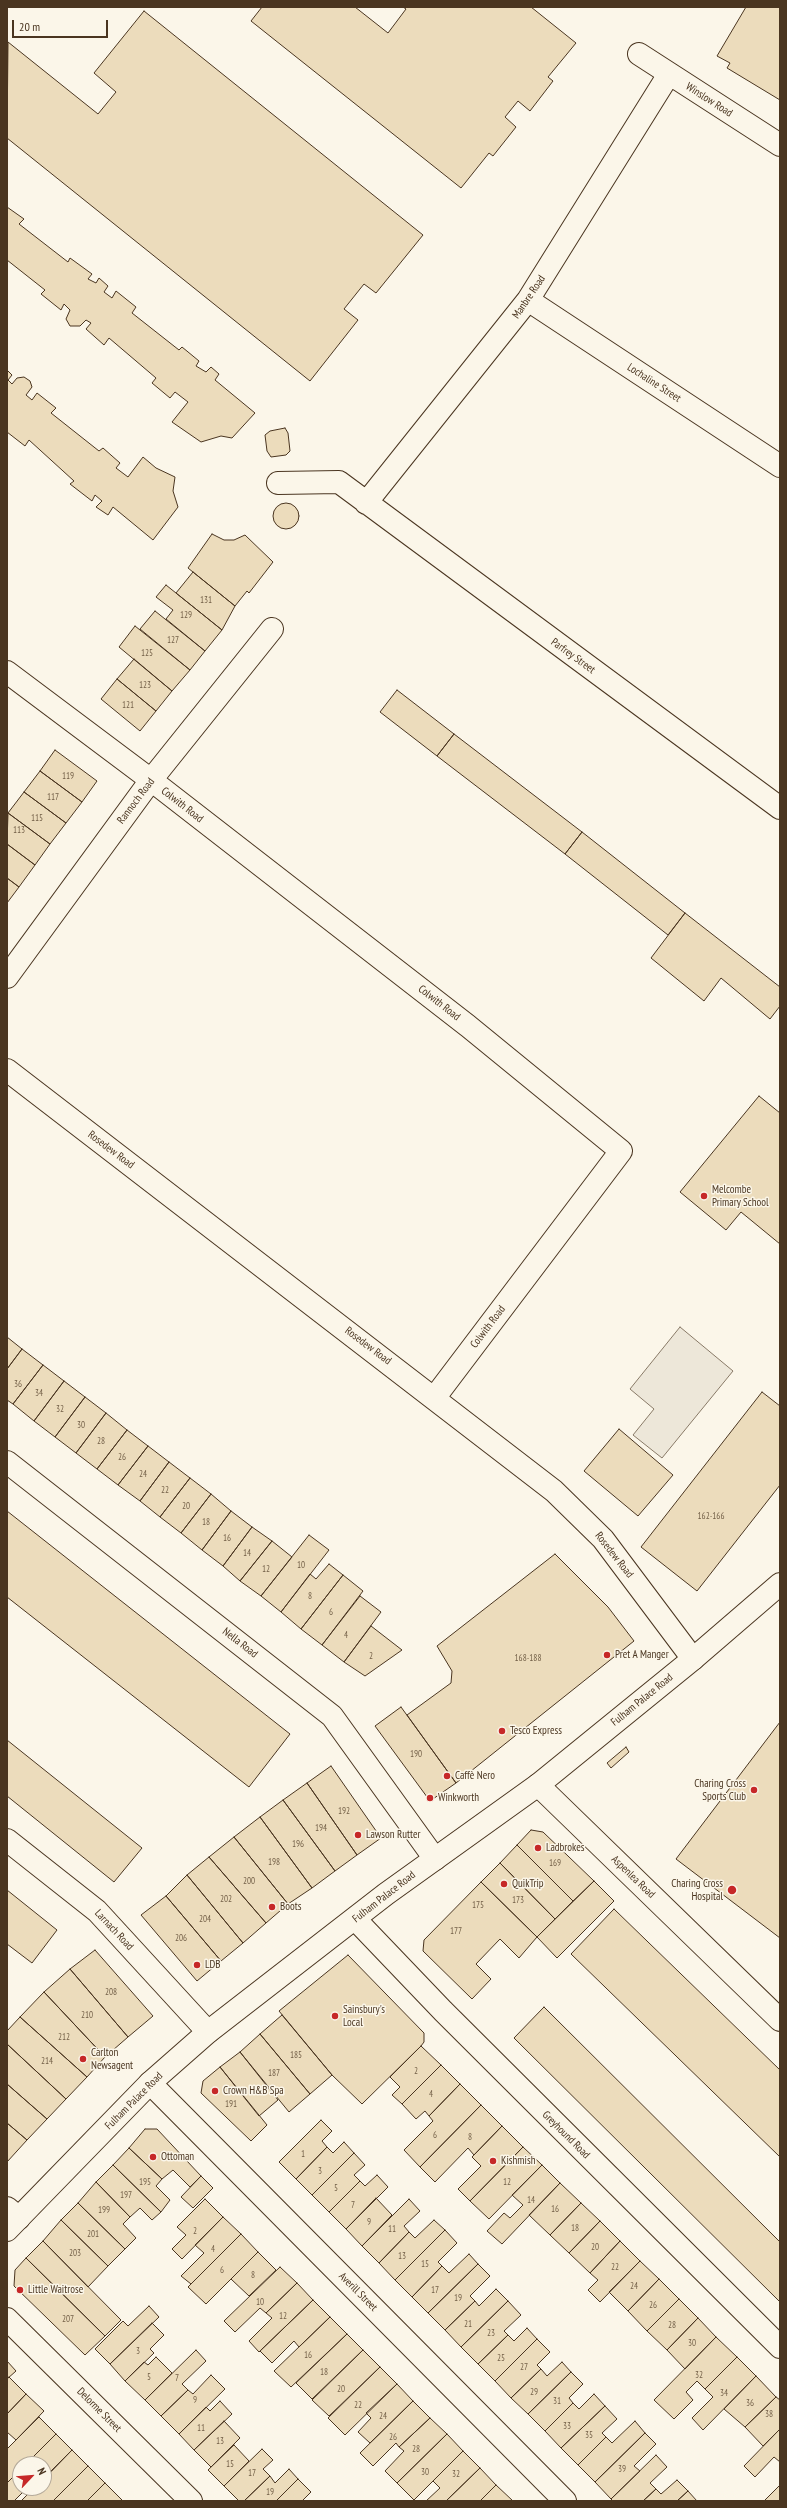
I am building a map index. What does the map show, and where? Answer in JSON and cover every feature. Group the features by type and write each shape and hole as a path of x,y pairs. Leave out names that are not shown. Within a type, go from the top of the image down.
{"street":[{"name":"Winslow Road","path":"639,54 780,145"},
{"name":"Manbre Road","path":"366,503 528,300 669,74"},
{"name":"Lochaline Street","path":"528,300 780,466"},
{"name":"Parfrey Street","path":"278,483 339,482 780,808"},
{"name":"Rannoch Road","path":"7,977 151,780 272,629"},
{"name":"Colwith Road","path":"7,672 151,780 468,1026 621,1151 435,1397"},
{"name":"Rosedew Road","path":"7,1070 435,1397 554,1491 603,1539 693,1659"},
{"name":"Nella Road","path":"7,1462 332,1716 435,1858"},
{"name":"Fulham Palace Road","path":"11,2219 150,2084 208,2032 386,1894 538,1784 693,1659 780,1584"},
{"name":"Aspenlea Road","path":"538,1784 780,2020"},
{"name":"Larnach Road","path":"7,1840 97,1911 208,2032"},
{"name":"Greyhound Road","path":"355,1919 443,2011 780,2347"},
{"name":"Averill Street","path":"150,2084 565,2501"},
{"name":"Delorme Street","path":"7,2319 191,2501"}],"shaded area":[{"path":"680,1327 733,1371 662,1458 633,1435 654,1409 630,1389"}],"building":[{"path":"262,7 355,7 388,33 406,9 403,7 531,7 576,43 548,77 553,81 530,111 518,101 505,117 516,127 493,156 489,153 461,188 251,21"},
{"path":"746,7 780,7 780,100 727,68 730,63 717,56"},
{"path":"144,11 423,235 376,293 364,284 344,309 358,320 310,381 7,138 8,42 98,114 116,92 94,73"},
{"path":"7,207 24,219 19,224 68,262 70,258 92,274 88,279 96,283 99,278 108,286 104,292 112,298 116,291 136,307 132,313 179,350 182,347 199,361 196,366 206,372 211,367 219,374 215,380 255,413 232,438 221,436 201,442 172,422 188,402 175,392 170,398 152,383 156,378 109,338 104,345 86,329 91,323 86,320 80,326 70,326 66,319 70,310 64,304 61,310 41,294 45,290 7,260"},
{"path":"7,370 12,375 8,380 12,384 17,378 24,377 30,381 32,387 26,395 32,400 37,393 56,408 51,413 99,451 103,448 120,463 116,468 128,477 143,457 156,468 175,477 173,491 178,507 153,540 113,507 108,515 96,507 102,501 95,495 92,501 70,484 74,481 29,440 25,446 7,432"},
{"path":"285,428 288,433 290,451 286,455 271,457 267,451 265,435 270,431"},
{"path":"286,503 295,507 299,516 295,525 286,529 277,525 273,516 277,507"},
{"path":"212,534 224,540 234,540 245,535 273,562 249,593 247,591 235,606 188,568"},
{"path":"193,572 235,606 222,630 176,593"},
{"path":"166,585 222,630 205,651 166,619 173,610 156,597"},
{"path":"155,611 205,651 190,670 140,629"},
{"path":"135,626 190,670 172,691 119,647"},
{"path":"134,659 172,691 156,711 117,679"},
{"path":"117,679 156,711 140,731 101,699"},
{"path":"397,690 454,734 437,756 380,712"},
{"path":"454,734 582,832 565,854 437,756"},
{"path":"55,750 97,781 82,802 40,771"},
{"path":"40,771 82,802 66,823 24,792"},
{"path":"24,792 66,823 50,844 8,813"},
{"path":"8,813 50,844 35,865 7,844"},
{"path":"582,832 685,913 668,935 565,854"},
{"path":"7,844 35,865 19,887 7,878"},
{"path":"7,878 19,887 7,903"},
{"path":"685,913 780,987 780,1006 770,1019 721,978 704,1001 651,958"},
{"path":"759,1096 780,1113 780,1244 741,1212 726,1230 680,1192"},
{"path":"7,1337 22,1349 7,1369"},
{"path":"22,1349 43,1365 13,1404 7,1400 7,1369"},
{"path":"43,1365 64,1381 34,1421 13,1404"},
{"path":"64,1381 85,1397 55,1437 34,1421"},
{"path":"762,1392 780,1406 780,1485 697,1591 641,1547"},
{"path":"85,1397 106,1413 76,1453 55,1437"},
{"path":"106,1413 127,1430 97,1469 76,1453"},
{"path":"619,1429 673,1475 638,1516 584,1471"},
{"path":"127,1430 148,1446 118,1485 97,1469"},
{"path":"148,1446 169,1462 140,1501 118,1485"},
{"path":"169,1462 190,1478 160,1517 140,1501"},
{"path":"190,1478 211,1494 181,1533 160,1517"},
{"path":"211,1494 231,1511 202,1550 181,1533"},
{"path":"7,1511 290,1734 249,1787 7,1597"},
{"path":"231,1511 252,1527 223,1566 202,1550"},
{"path":"252,1527 272,1541 240,1581 223,1566"},
{"path":"309,1535 329,1550 281,1612 261,1596"},
{"path":"272,1541 292,1557 261,1596 240,1581"},
{"path":"555,1554 608,1607 634,1641 456,1783 407,1715 451,1683 452,1671 437,1646"},
{"path":"329,1564 343,1575 301,1629 281,1612 310,1574 316,1579"},
{"path":"343,1575 363,1591 322,1645 301,1629"},
{"path":"360,1596 381,1612 344,1662 322,1645"},
{"path":"371,1626 402,1650 365,1676 344,1662"},
{"path":"401,1707 456,1783 430,1801 375,1726"},
{"name":"Charing Cross Sports Club","path":"780,1722 780,1938 676,1859"},
{"path":"7,1740 142,1848 114,1882 7,1796"},
{"path":"626,1747 629,1752 611,1768 607,1763"},
{"path":"331,1766 381,1838 357,1855 307,1783"},
{"path":"307,1783 357,1855 335,1871 283,1800"},
{"path":"283,1800 335,1871 312,1888 260,1817"},
{"path":"260,1817 312,1888 288,1904 234,1837"},
{"path":"531,1830 543,1832 594,1881 573,1901 517,1845"},
{"path":"234,1837 288,1904 266,1923 209,1857"},
{"path":"517,1845 573,1901 555,1919 500,1863"},
{"path":"209,1857 266,1923 243,1943 187,1875"},
{"path":"500,1863 555,1919 537,1937 481,1882"},
{"path":"187,1875 243,1943 221,1961 166,1896"},
{"path":"594,1881 614,1901 557,1958 537,1937"},
{"path":"481,1882 537,1937 519,1958 500,1939 476,1964 491,1979 472,1999 423,1951 424,1940"},
{"path":"7,1890 57,1930 32,1963 7,1944"},
{"path":"166,1896 221,1961 197,1981 141,1915"},
{"path":"614,1909 780,2070 780,2157 571,1954"},
{"path":"95,1950 153,2016 128,2037 70,1969"},
{"path":"348,1955 424,2033 424,2042 421,2046 362,2104 332,2075 279,2011"},
{"path":"70,1969 128,2037 105,2057 44,1992"},
{"path":"44,1992 105,2057 87,2077 20,2017"},
{"path":"544,2007 780,2242 780,2302 514,2038"},
{"path":"282,2015 332,2075 310,2094 260,2034"},
{"path":"20,2017 87,2077 66,2099 7,2044 7,2031"},
{"path":"260,2034 310,2094 289,2112 240,2052"},
{"path":"7,2044 66,2099 47,2119 7,2084"},
{"path":"421,2046 441,2065 402,2104 392,2095 400,2087 390,2077"},
{"path":"240,2052 278,2100 259,2116 220,2067"},
{"path":"441,2065 460,2084 429,2116 425,2111 416,2119 402,2104"},
{"path":"220,2067 267,2125 251,2141 201,2093 203,2081"},
{"path":"7,2084 47,2119 27,2140 7,2123"},
{"path":"460,2084 481,2105 420,2167 404,2150 433,2121 429,2116"},
{"path":"481,2105 502,2126 474,2155 468,2148 435,2182 420,2167"},
{"path":"321,2120 332,2131 322,2141 327,2147 296,2179 279,2162"},
{"path":"7,2123 27,2140 7,2162"},
{"name":"Kishmish","path":"502,2126 523,2147 470,2201 458,2189 481,2166 472,2157"},
{"path":"145,2129 157,2129 201,2176 190,2187 173,2170 162,2179 129,2148"},
{"path":"344,2142 354,2153 312,2195 296,2179 327,2147 333,2153"},
{"path":"523,2147 542,2165 489,2219 470,2201"},
{"path":"129,2148 162,2179 156,2186 170,2200 161,2212 113,2165"},
{"path":"354,2153 365,2165 354,2175 360,2181 329,2212 312,2195"},
{"path":"113,2165 161,2212 152,2220 140,2208 130,2217 96,2182"},
{"path":"542,2165 560,2183 502,2244 487,2231 504,2213 510,2218 523,2205 512,2195"},
{"path":"377,2175 388,2187 346,2229 329,2212 360,2181 365,2186"},
{"path":"201,2176 213,2188 193,2208 181,2197"},
{"path":"96,2182 130,2217 123,2224 136,2238 125,2249 78,2203"},
{"path":"560,2183 581,2203 550,2235 529,2215"},
{"path":"376,2198 392,2215 362,2246 346,2229"},
{"path":"205,2199 223,2217 182,2259 172,2249 186,2235 177,2227"},
{"path":"409,2199 420,2211 404,2226 409,2232 379,2263 362,2246"},
{"path":"78,2203 125,2249 108,2266 61,2220"},
{"path":"581,2203 600,2221 569,2253 550,2235"},
{"path":"223,2217 241,2234 191,2284 181,2276 204,2253 195,2245"},
{"path":"61,2220 108,2266 88,2287 43,2241"},
{"path":"434,2220 445,2230 395,2280 379,2263 409,2232 415,2238"},
{"path":"600,2221 620,2241 590,2273 569,2253"},
{"path":"445,2230 457,2243 438,2262 442,2266 412,2297 395,2280"},
{"path":"241,2234 258,2252 206,2304 188,2287"},
{"path":"43,2241 121,2320 105,2336 26,2258"},
{"path":"620,2241 640,2261 600,2302 588,2290 598,2280 590,2273"},
{"path":"258,2252 276,2270 249,2296 231,2279"},
{"path":"469,2254 478,2264 428,2313 412,2297 442,2266 449,2273"},
{"path":"26,2258 105,2336 85,2355 14,2286 15,2270"},
{"path":"640,2261 659,2279 628,2311 609,2292"},
{"path":"478,2264 490,2276 470,2296 475,2301 445,2330 428,2313"},
{"path":"280,2267 297,2283 266,2313 260,2308 235,2332 224,2321"},
{"path":"659,2279 679,2299 647,2331 628,2311"},
{"path":"297,2283 313,2300 259,2352 249,2341 272,2318 266,2313"},
{"path":"496,2289 508,2301 461,2347 445,2330 475,2301 479,2306"},
{"path":"679,2299 698,2318 667,2350 647,2331"},
{"path":"313,2300 330,2317 299,2347 294,2341 272,2363 260,2351"},
{"path":"508,2301 521,2315 504,2331 508,2335 478,2364 461,2347"},
{"path":"149,2306 159,2317 110,2364 95,2349 123,2321 128,2326"},
{"path":"330,2317 347,2334 291,2387 274,2371"},
{"path":"698,2318 716,2337 685,2369 667,2350"},
{"path":"152,2323 164,2335 150,2349 154,2353 125,2381 110,2364"},
{"path":"527,2328 537,2339 495,2381 478,2364 508,2335 514,2341"},
{"path":"347,2334 363,2350 312,2399 296,2383"},
{"path":"716,2337 737,2357 705,2389 697,2381 686,2392 693,2400 674,2419 654,2400"},
{"path":"537,2339 550,2352 537,2365 541,2369 511,2398 495,2381"},
{"path":"196,2350 206,2361 182,2384 188,2390 161,2416 145,2400"},
{"path":"363,2350 380,2367 329,2416 312,2400"},
{"path":"156,2357 172,2373 145,2400 125,2381 144,2362 148,2365"},
{"path":"737,2357 756,2376 703,2430 692,2418 713,2397 705,2389"},
{"path":"7,2361 16,2371 7,2379"},
{"path":"562,2362 571,2372 528,2414 511,2398 541,2369 547,2376"},
{"path":"380,2367 397,2384 345,2435 328,2418"},
{"path":"571,2372 583,2384 569,2398 573,2403 545,2431 528,2414"},
{"path":"211,2375 225,2389 179,2434 161,2416 188,2390 193,2394"},
{"path":"756,2376 776,2397 745,2427 724,2409"},
{"path":"9,2377 26,2394 7,2414 7,2379"},
{"path":"397,2384 413,2401 370,2443 358,2432 371,2418 366,2413"},
{"path":"26,2394 44,2411 16,2440 7,2432 7,2414"},
{"path":"594,2394 605,2406 561,2448 545,2431 573,2403 579,2409"},
{"path":"776,2397 780,2400 780,2429 763,2446 745,2427"},
{"path":"220,2401 232,2414 194,2450 179,2434 206,2407 210,2411"},
{"path":"413,2401 430,2418 399,2447 396,2443 373,2466 360,2453"},
{"path":"605,2406 617,2419 602,2433 606,2437 578,2465 561,2448"},
{"path":"39,2417 56,2434 34,2456 12,2456 12,2478 7,2483 7,2449"},
{"path":"430,2418 447,2434 397,2483 385,2471 404,2451 399,2447"},
{"path":"224,2421 240,2438 211,2467 194,2450"},
{"path":"635,2421 645,2433 595,2482 578,2465 606,2437 612,2443"},
{"path":"780,2429 780,2462 774,2457 755,2477 744,2466"},
{"path":"645,2433 656,2444 634,2466 640,2471 611,2499 595,2482"},
{"path":"56,2434 72,2450 52,2471 52,2456 34,2456"},
{"path":"447,2434 463,2451 414,2500 397,2483"},
{"path":"234,2445 249,2461 224,2486 208,2470"},
{"path":"262,2449 273,2460 263,2469 270,2476 244,2501 239,2501 224,2486"},
{"path":"72,2450 88,2466 53,2501 21,2501 26,2496 52,2496 52,2470"},
{"path":"463,2451 480,2468 446,2501 426,2501 440,2488 433,2481"},
{"path":"656,2455 667,2467 650,2483 656,2489 643,2501 613,2501 611,2499"},
{"path":"88,2466 105,2483 87,2501 53,2501"},
{"path":"480,2468 496,2485 480,2501 446,2501"},
{"path":"289,2469 298,2479 276,2501 244,2501 270,2476 275,2483"},
{"path":"12,2478 12,2496 19,2496 14,2501 7,2501 7,2483"},
{"path":"298,2479 311,2492 302,2501 276,2501"},
{"path":"677,2480 688,2491 677,2501 643,2501 656,2489 661,2494"},
{"path":"105,2483 122,2500 121,2501 87,2501"},
{"path":"496,2485 513,2501 480,2501"},
{"path":"780,2485 780,2501 764,2501"},
{"path":"688,2491 697,2501 677,2501"}],"place":[{"name":"Melcombe Primary School","path":"704,1196"},
{"name":"Pret A Manger","path":"607,1655"},
{"name":"Tesco Express","path":"502,1731"},
{"name":"Caffè Nero","path":"447,1776"},
{"name":"Charing Cross Sports Club","path":"754,1790"},
{"name":"Winkworth","path":"430,1798"},
{"name":"Lawson Rutter","path":"358,1835"},
{"name":"Ladbrokes","path":"538,1848"},
{"name":"QuikTrip","path":"504,1884"},
{"name":"Charing Cross Hospital","path":"732,1890"},
{"name":"Boots","path":"272,1907"},
{"name":"LDB","path":"197,1965"},
{"name":"Sainsbury's Local","path":"335,2016"},
{"name":"Carlton Newsagent","path":"83,2059"},
{"name":"Crown H&B Spa","path":"215,2091"},
{"name":"Ottoman","path":"153,2157"},
{"name":"Kishmish","path":"493,2161"},
{"name":"Little Waitrose","path":"20,2290"}]}
